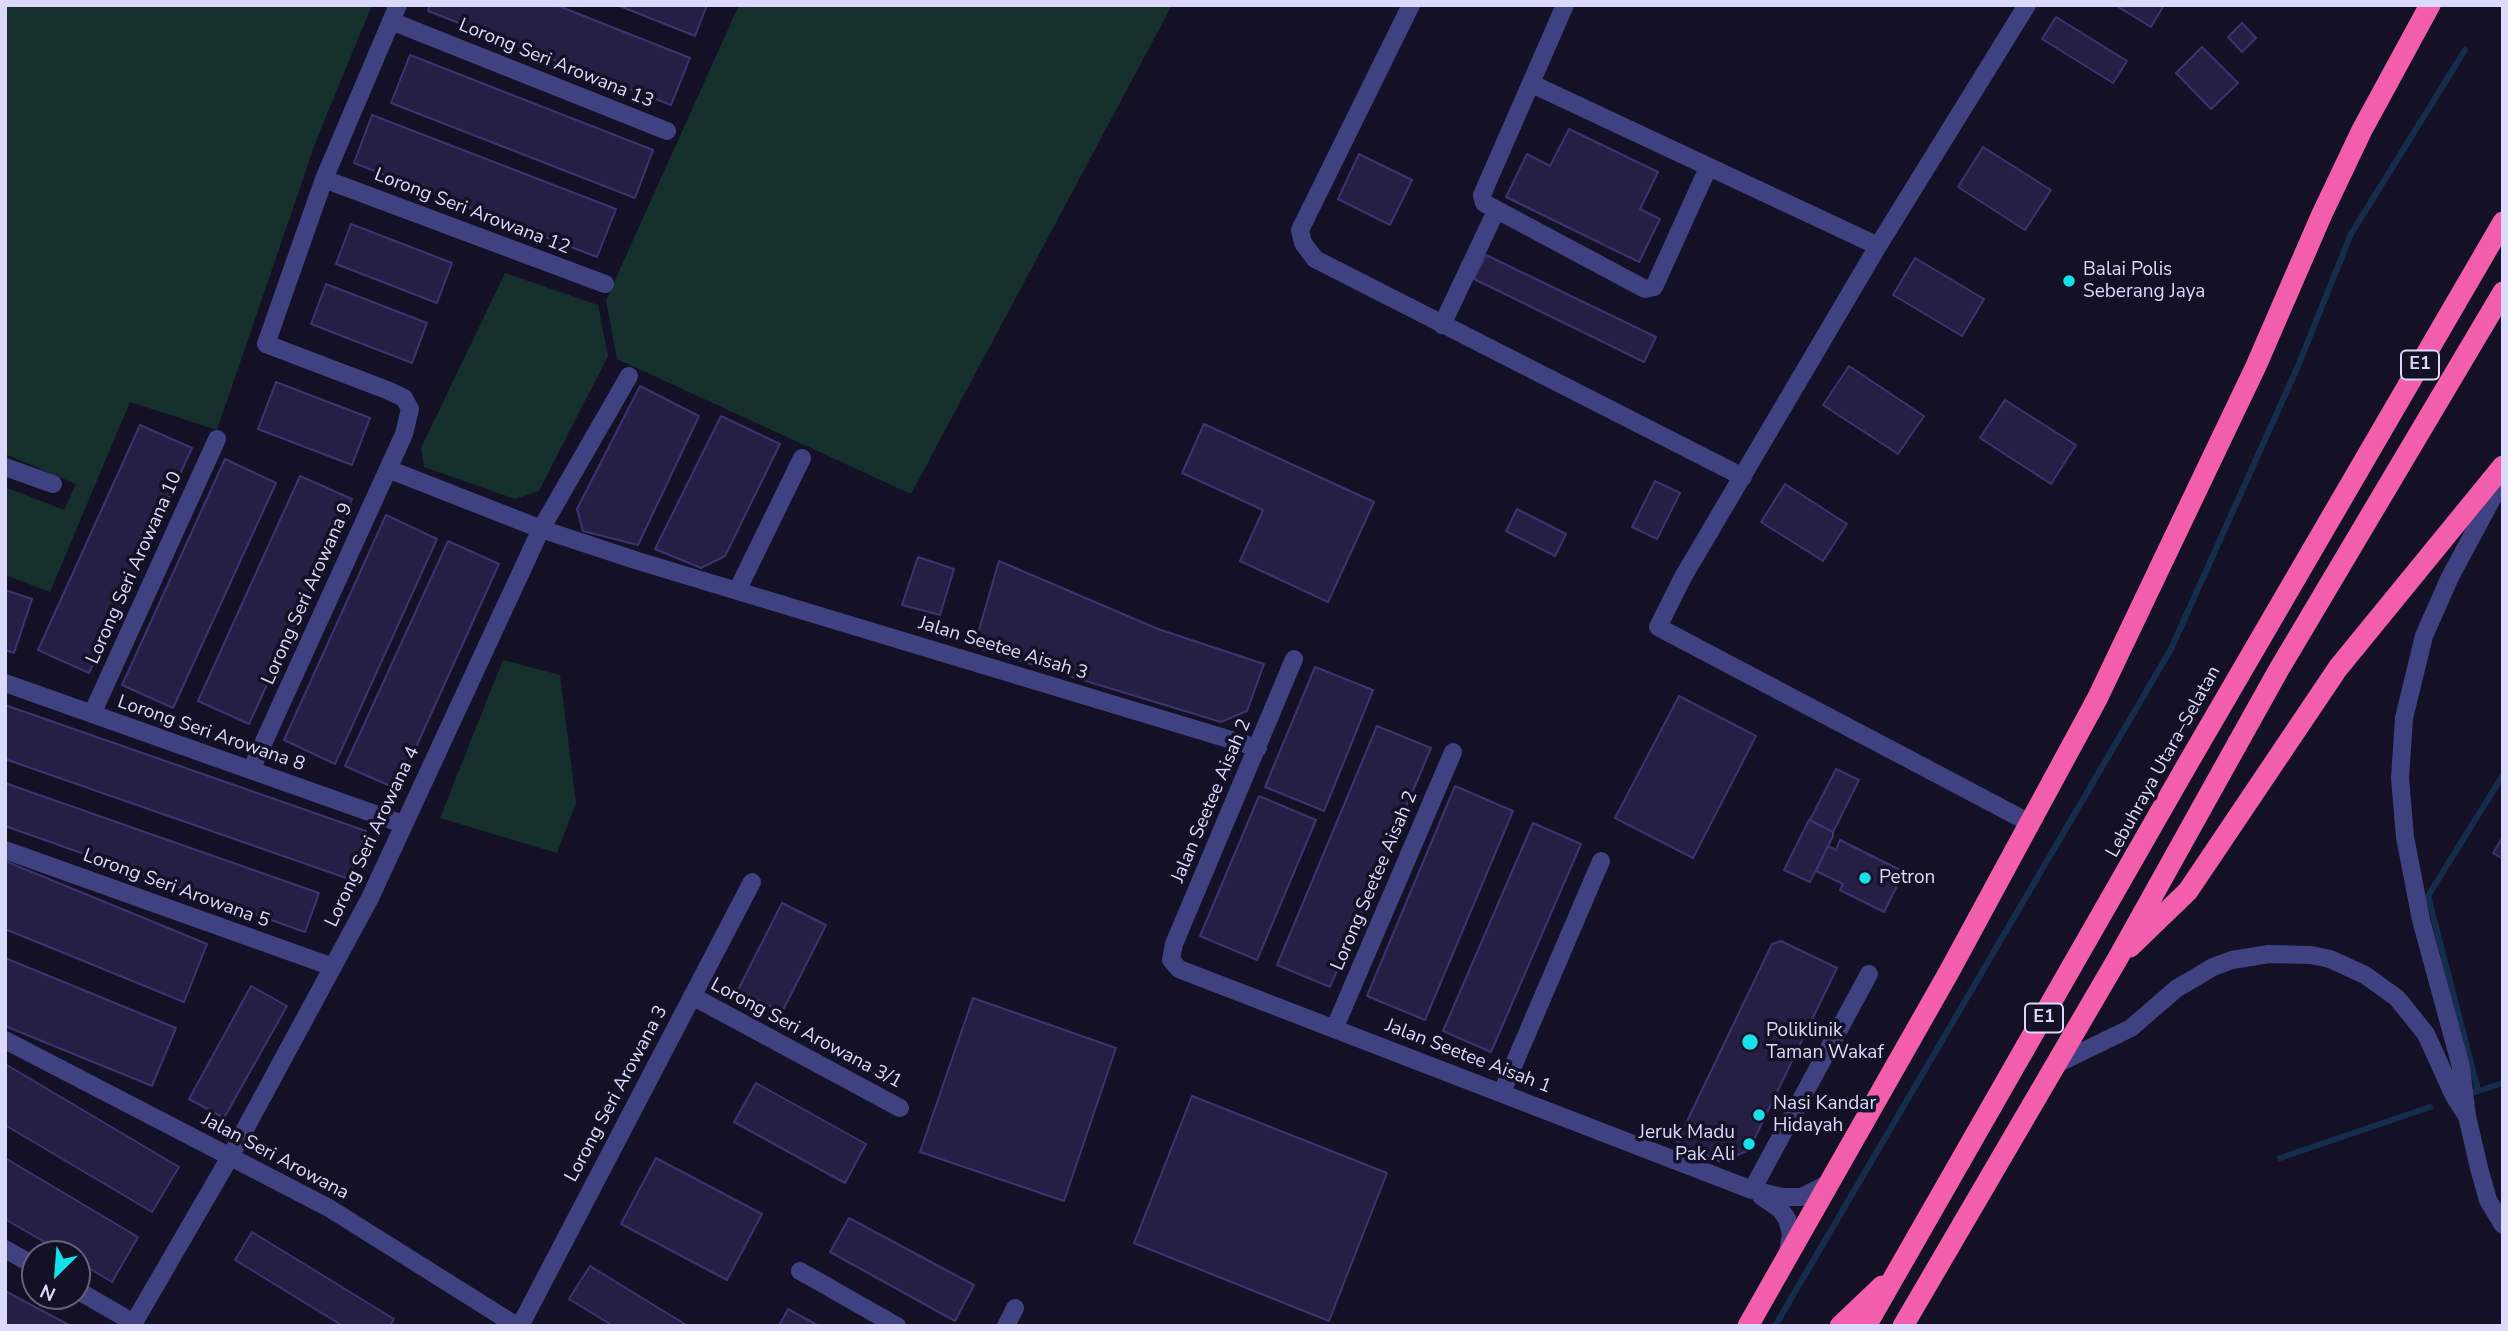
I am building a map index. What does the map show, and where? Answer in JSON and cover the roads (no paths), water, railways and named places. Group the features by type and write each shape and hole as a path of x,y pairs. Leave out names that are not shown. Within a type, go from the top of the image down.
{"highway":[{"path":"1748,1326 2098,699 2362,130 2430,5"},
{"name":"Lebuhraya Utara–Selatan","path":"1867,1326 2503,222"},
{"name":"E1","path":"1903,1326 2118,958 2277,671 2503,292"},
{"path":"2118,958 2188,891 2338,668 2503,468"},
{"path":"1840,1326 1899,1270"}],"street":[{"path":"1411,5 1300,230 1303,243 1315,259 1743,477"},
{"path":"1565,5 1482,195 1484,203 1645,289 1654,287 1708,168"},
{"path":"2027,5 1878,246 1658,627 2030,823"},
{"path":"324,179 394,13"},
{"name":"Lorong Seri Arowana 13","path":"394,13 667,131"},
{"path":"1532,84 1878,246"},
{"name":"Lorong Seri Arowana 12","path":"324,179 605,284"},
{"name":"Lorong Seri Arowana 9","path":"251,770 404,434 410,409 404,398 267,344 324,179"},
{"path":"1442,325 1496,211"},
{"name":"Lorong Seri Arowana 4","path":"133,1324 230,1157 333,967 541,529 629,376"},
{"name":"Lorong Seri Arowana 10","path":"92,714 217,439"},
{"path":"737,591 802,458"},
{"path":"5,467 53,484"},
{"path":"2503,468 2493,497 2424,636 2410,684 2401,749 2401,804 2410,870 2460,1068 2467,1116 2488,1200 2503,1225"},
{"name":"Jalan Seetee Aisah 3","path":"388,469 541,529 1258,748"},
{"name":"Jalan Seetee Aisah 2","path":"1171,960 1174,944 1294,659"},
{"name":"Lorong Seri Arowana 8","path":"5,683 403,824"},
{"name":"Lorong Seetee Aisah 2","path":"1335,1027 1453,752"},
{"name":"Lorong Seri Arowana 5","path":"5,850 333,967"},
{"path":"1502,1092 1601,860"},
{"name":"Lorong Seri Arowana 3","path":"519,1326 752,882"},
{"path":"2057,1064 2131,1028 2176,989 2213,967 2232,960 2269,954 2311,955 2330,959 2365,975 2397,998 2426,1034 2454,1096 2467,1116"},
{"name":"Jalan Seetee Aisah 1","path":"1171,960 1179,969 1752,1190 1783,1197 1802,1197 1830,1182"},
{"path":"1752,1190 1869,974"},
{"name":"Lorong Seri Arowana 3/1","path":"692,996 900,1108"},
{"name":"Jalan Seri Arowana","path":"5,1041 329,1208 519,1326"},
{"name":"Jalan Seetee Aisah 1","path":"1752,1190 1780,1209 1787,1219 1791,1234 1786,1260"},
{"path":"5,1249 21,1258"},
{"path":"800,1270 897,1326"},
{"path":"91,1298 133,1324"},
{"path":"1006,1326 1014,1308"}],"waterway":[{"path":"1775,1326 2171,649 2298,366 2351,234 2465,50"},
{"path":"2478,1090 2428,896 2503,775"},
{"path":"2466,1095 2503,1083"},
{"path":"2280,1158 2430,1107"}],"place":[{"name":"Balai Polis Seberang Jaya","path":"2069,281"},
{"name":"Petron","path":"1865,878"},
{"name":"Poliklinik Taman Wakaf","path":"1750,1042"},
{"name":"Nasi Kandar Hidayah","path":"1759,1115"},
{"name":"Jeruk Madu Pak Ali","path":"1749,1144"}]}
